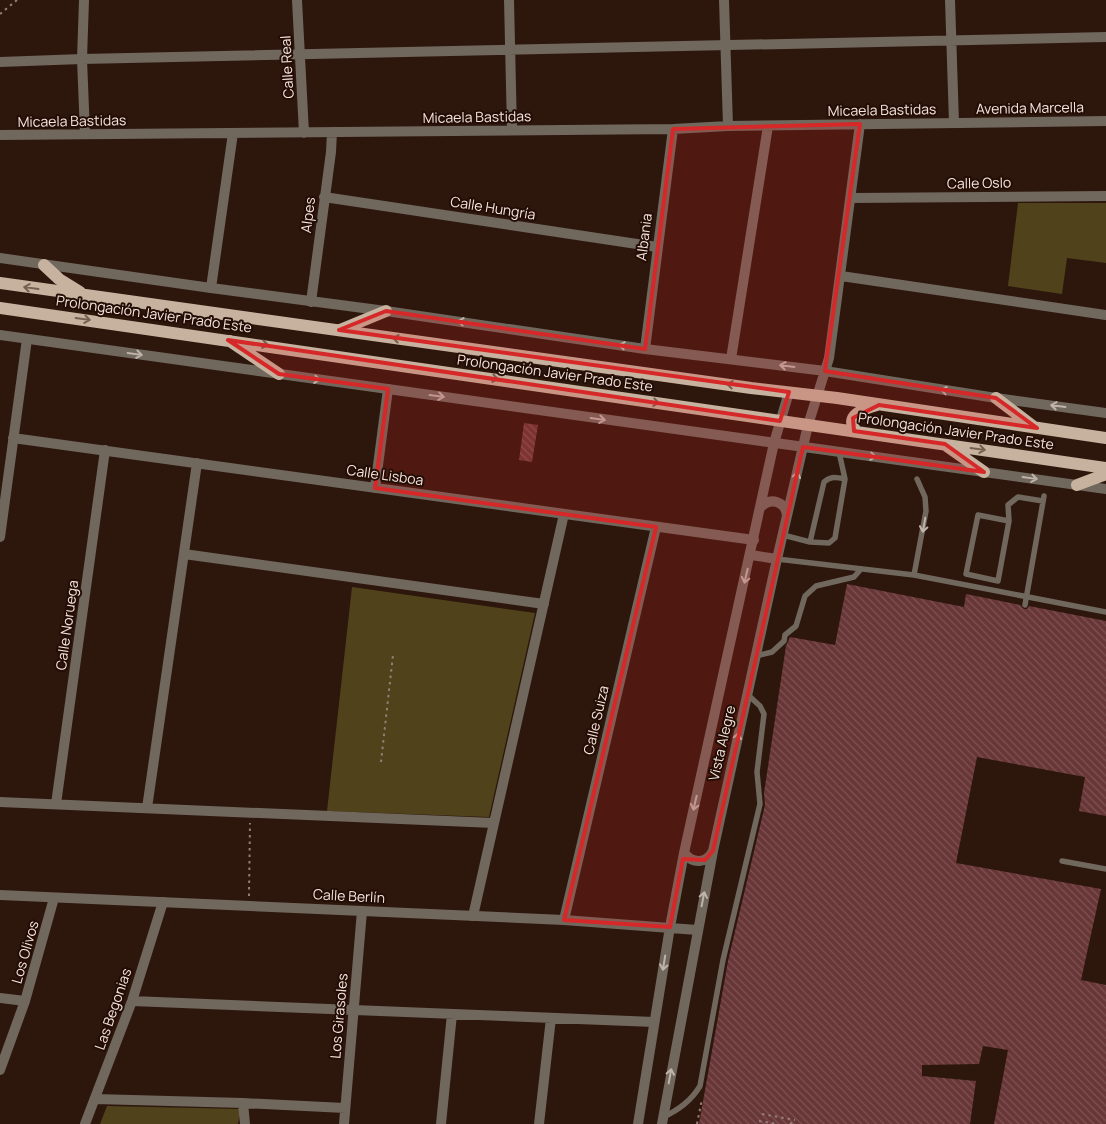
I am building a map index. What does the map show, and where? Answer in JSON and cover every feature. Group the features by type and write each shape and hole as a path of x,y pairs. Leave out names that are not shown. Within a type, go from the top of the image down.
{"main road":[{"path":"44,265 64,282 87,296"},
{"name":"Prolongación Javier Prado Este","path":"0,283 879,404 1106,438"},
{"name":"Prolongación Javier Prado Este","path":"0,308 1106,468"},
{"path":"339,330 386,311"},
{"path":"228,340 279,374"},
{"path":"996,398 1036,428"},
{"path":"857,432 853,422 856,414 866,408 879,404"},
{"path":"945,444 984,472"},
{"path":"1077,484 1106,474"}],"street":[{"path":"84,0 82,59 85,134"},
{"name":"Calle Real","path":"297,0 304,133"},
{"path":"509,0 512,130"},
{"path":"724,0 728,126"},
{"path":"950,0 954,123"},
{"path":"0,62 1106,37"},
{"name":"Avenida Marcella","path":"954,123 1106,121"},
{"name":"Micaela Bastidas","path":"0,135 673,129 728,126 954,123"},
{"name":"Vista Alegre","path":"662,1121 697,930 747,694 808,425 829,358 860,124"},
{"path":"731,359 768,126"},
{"name":"Albania","path":"645,349 673,129"},
{"name":"Alpes","path":"311,302 332,132"},
{"path":"211,288 233,133"},
{"name":"Calle Oslo","path":"851,198 1106,196"},
{"name":"Calle Hungría","path":"324,197 657,247"},
{"path":"0,258 645,349 825,371 1106,413"},
{"path":"841,276 1106,314"},
{"path":"0,335 1106,489"},
{"path":"0,537 27,339"},
{"path":"375,488 388,389"},
{"name":"Vista Alegre","path":"638,1124 684,853 751,555 774,443 788,392"},
{"name":"Calle Lisboa","path":"13,438 754,540"},
{"name":"Calle Noruega","path":"56,804 104,450"},
{"path":"147,808 197,463"},
{"path":"761,507 767,502 775,501 785,508 787,515"},
{"path":"473,916 564,514"},
{"name":"Calle Suiza","path":"564,920 656,527"},
{"path":"184,554 544,604"},
{"path":"751,555 777,559"},
{"path":"0,802 494,823"},
{"path":"684,853 688,858 699,862 710,856 713,851"},
{"name":"Calle Berlín","path":"0,896 564,920 697,930"},
{"name":"Los Olivos","path":"0,1070 25,1002 54,898"},
{"name":"Las Begonias","path":"85,1124 132,1001 163,902"},
{"name":"Los Girasoles","path":"344,1124 362,911"},
{"path":"0,998 25,1002"},
{"path":"132,1001 654,1022"},
{"path":"441,1124 452,1014"},
{"path":"539,1124 551,1018"},
{"path":"95,1099 345,1108"},
{"path":"243,1103 245,1124"}],"lane":[{"path":"783,535 810,542 829,543 835,538 845,479 839,452"},
{"path":"810,542 824,482 829,478 835,477 845,479"},
{"path":"914,575 926,511 925,498 917,478"},
{"path":"1009,521 978,515 966,574 998,581 1009,521 1008,505 1018,497 1044,499 1025,606"},
{"path":"777,559 914,575 1106,612"},
{"path":"756,656 772,652 784,641 785,635 796,626 805,596 816,586 854,577 861,569"},
{"path":"662,1121 684,1106 700,1086 723,960 760,804 757,772 764,714 760,706 747,694"},
{"path":"1062,861 1106,869"}],"path":[{"path":"0,14 17,0"},
{"path":"381,762 393,655"},
{"path":"248,906 250,812"},
{"path":"697,1124 703,1095 700,1086"},
{"path":"762,1114 795,1120 790,1124"},
{"path":"758,1121 778,1124"}],"highlighted area":[{"path":"860,124 825,371 996,398 1037,428 879,405 853,418 854,431 945,444 984,472 803,447 713,851 705,860 683,859 670,927 564,920 656,527 375,488 388,389 279,374 228,340 780,421 789,392 339,330 386,311 645,349 673,129"}],"shaded area":[{"path":"1018,203 1106,203 1106,263 1067,258 1062,294 1008,286"},
{"path":"352,587 535,613 489,817 327,811"},
{"path":"107,1106 241,1109 238,1124 100,1124"}],"building":[{"path":"524,423 538,425 532,462 519,460"},
{"path":"847,584 964,607 966,594 1020,605 1024,609 1027,609 1029,606 1106,621 1106,816 1079,811 1085,777 977,757 956,863 1101,889 1081,980 1106,985 1106,1124 994,1124 1008,1050 983,1046 979,1064 922,1065 922,1076 976,1081 970,1124 699,1124 728,961 765,805 764,793 786,646 790,637 835,645"}]}
